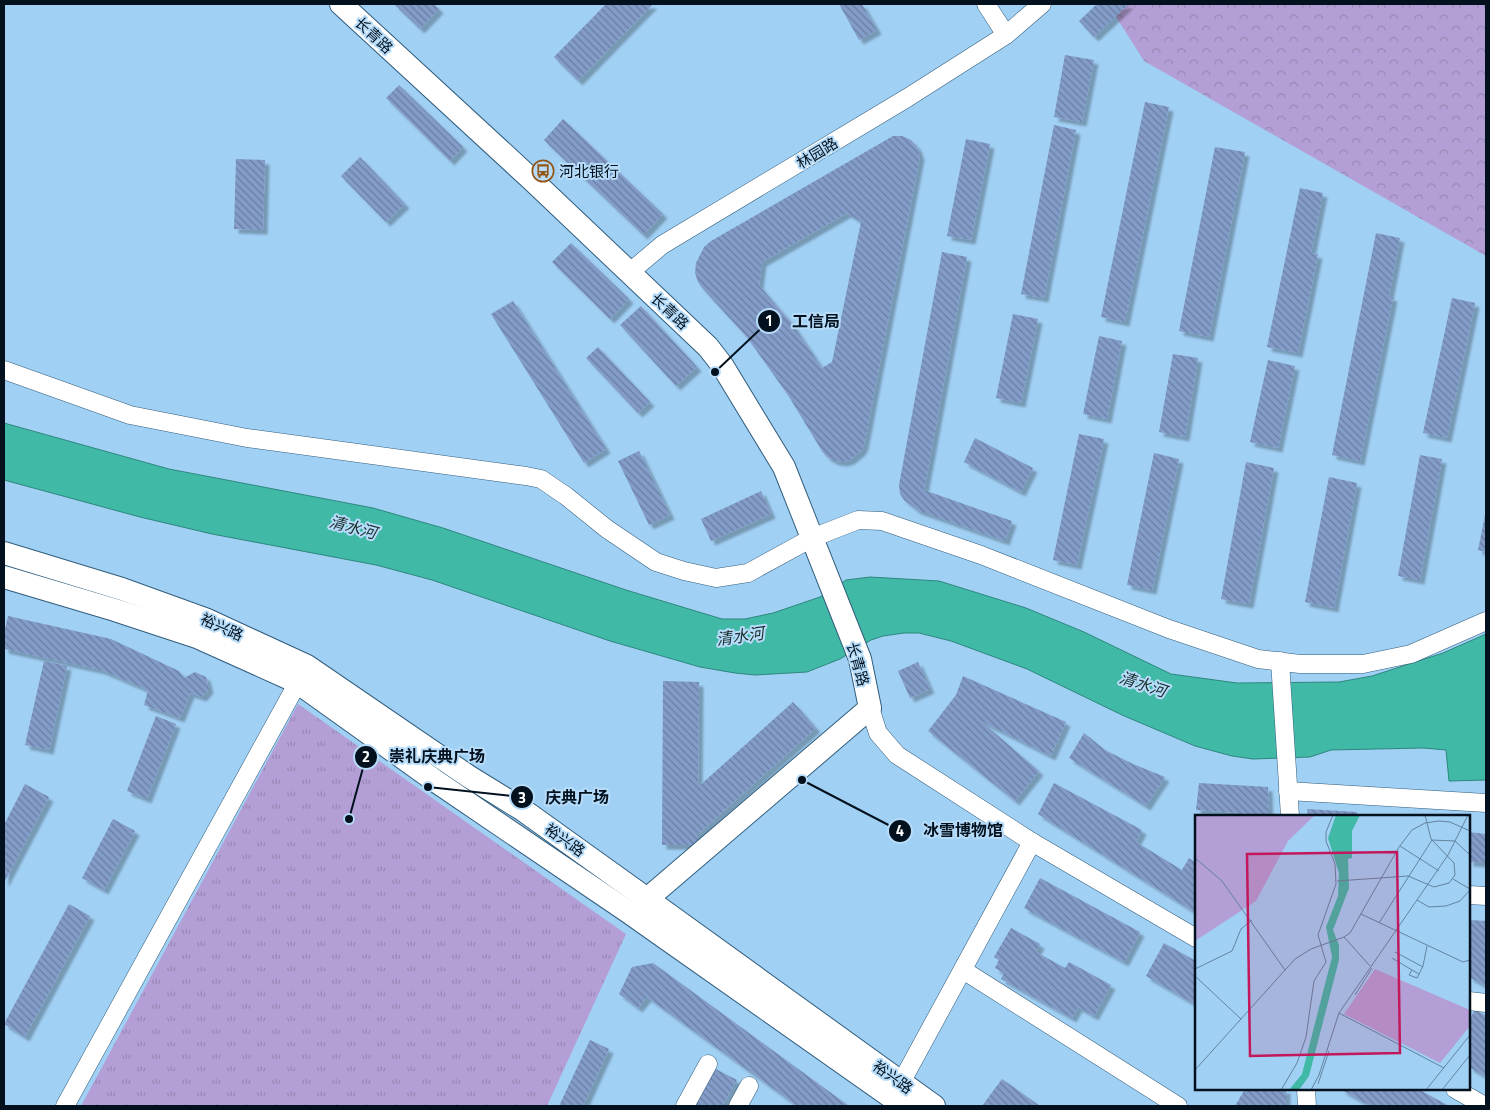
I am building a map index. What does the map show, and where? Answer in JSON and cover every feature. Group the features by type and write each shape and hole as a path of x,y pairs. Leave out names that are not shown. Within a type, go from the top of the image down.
{"main road":[{"name":"长青路","path":"341,4 531,179 708,347 722,365 784,467 860,659 870,708"},
{"name":"裕兴路","path":"4,553 122,589 205,619 302,674 523,810 648,898 896,1098"},
{"name":"裕兴路","path":"4,577 115,610 302,674 434,780 627,911 896,1098 934,1106"},
{"path":"648,898 870,708"}],"street":[{"path":"986,4 1006,35"},
{"name":"林园路","path":"630,273 662,245 907,98 1006,35 1042,4"},
{"path":"4,370 130,415 247,438 541,479 566,496 607,529 656,562 716,578 748,573 812,538 858,520 882,521 981,555 1169,630 1258,659 1281,670 1300,664 1363,664 1411,654 1486,621"},
{"path":"1281,670 1290,815"},
{"path":"65,1106 302,674"},
{"path":"870,708 878,733 897,755 1032,842 1195,937"},
{"path":"1288,791 1486,803"},
{"path":"896,1098 962,970 1032,842"},
{"path":"1470,895 1486,896"},
{"path":"627,911 648,898"},
{"path":"962,970 1178,1106"},
{"path":"1470,1002 1486,1003"},
{"path":"684,1106 708,1064"},
{"path":"738,1106 749,1086"},
{"path":"1306,1090 1307,1106"},
{"path":"1457,1090 1485,1106"}],"green space":[{"path":"1108,4 1486,4 1486,256 1144,61"},
{"path":"298,704 626,934 547,1106 81,1106"}],"water":[{"name":"清水河","path":"4,423 169,469 373,508 443,528 626,590 722,619 745,619 773,613 820,597 846,580 870,577 939,581 1026,608 1084,632 1171,674 1237,683 1339,682 1372,676 1443,653 1486,634 1486,780 1449,781 1446,750 1423,748 1331,750 1310,757 1253,759 1232,756 1195,746 1122,715 1027,669 951,641 919,633 883,636 871,640 840,659 807,672 755,675 700,667 610,641 432,580 376,565 212,534 140,517 4,480"}],"building":[{"path":"394,4 434,4 439,9 420,29"},
{"path":"606,4 653,4 578,81 554,57"},
{"path":"839,4 862,4 877,30 859,40"},
{"path":"1097,4 1129,4 1094,37 1079,21"},
{"path":"1065,55 1094,60 1082,122 1054,117"},
{"path":"399,85 463,147 450,161 386,98"},
{"path":"1145,102 1169,107 1125,322 1101,317"},
{"path":"563,119 663,214 643,235 544,140"},
{"path":"1054,125 1076,130 1044,298 1021,294"},
{"path":"893,136 902,136 911,140 917,147 920,156 864,445 861,451 850,460 843,462 835,461 827,457 788,395 746,336 698,282 695,273 696,263 704,247 711,241","holes":["847,213 861,222 832,362 822,368 793,325 759,285 762,262"]},
{"path":"966,139 990,144 971,240 947,236"},
{"path":"1215,147 1245,152 1209,337 1179,331"},
{"path":"360,157 405,204 386,222 341,176"},
{"path":"236,159 265,160 263,230 234,229"},
{"path":"1300,188 1323,193 1311,253 1318,254 1298,353 1267,347"},
{"path":"1376,233 1400,238 1389,296 1393,297 1360,461 1332,455"},
{"path":"571,243 629,299 610,319 552,262"},
{"path":"942,252 967,257 924,490 1012,521 1005,541 917,510 904,500 900,494 899,485"},
{"path":"1452,298 1475,303 1447,438 1423,433"},
{"path":"513,301 606,449 584,463 491,314"},
{"path":"641,306 697,367 676,386 620,325"},
{"path":"1013,314 1038,319 1021,403 996,398"},
{"path":"1099,336 1122,341 1107,419 1083,414"},
{"path":"598,347 650,402 638,413 586,358"},
{"path":"1173,354 1198,358 1185,437 1159,432"},
{"path":"1268,360 1295,366 1278,448 1250,442"},
{"path":"1079,434 1104,439 1077,565 1053,560"},
{"path":"975,438 1033,468 1021,492 964,462"},
{"path":"639,451 670,515 649,525 618,461"},
{"path":"1154,453 1179,459 1152,590 1127,585"},
{"path":"1420,455 1442,459 1420,580 1398,576"},
{"path":"1246,462 1274,468 1249,604 1221,599"},
{"path":"1329,477 1357,483 1334,608 1305,602"},
{"path":"761,491 771,514 711,541 701,519"},
{"path":"1486,515 1486,552 1478,550"},
{"path":"8,616 111,639 179,671 184,678 195,672 206,677 209,689 202,697 190,693 180,718 144,705 148,690 101,670 4,649 4,634"},
{"path":"44,661 67,666 49,750 25,745"},
{"path":"918,662 930,689 910,698 898,671"},
{"path":"963,676 1066,722 1051,756 981,721 1039,771 1015,801 928,731 956,695"},
{"path":"663,681 699,682 698,787 793,702 816,728 698,834 698,845 662,845"},
{"path":"156,716 176,724 147,799 127,791"},
{"path":"1084,733 1105,750 1165,777 1146,806 1069,758"},
{"path":"1054,783 1142,830 1136,842 1182,870 1189,858 1195,862 1195,912 1038,814"},
{"path":"1199,783 1268,787 1269,815 1240,815 1240,813 1196,810"},
{"path":"25,784 49,797 4,883 4,825"},
{"path":"1307,809 1357,812 1357,815 1308,815"},
{"path":"113,819 135,831 104,890 82,878"},
{"path":"1470,832 1486,834 1486,863 1470,862"},
{"path":"1040,878 1140,932 1124,962 1024,908"},
{"path":"69,904 90,916 25,1037 4,1024"},
{"path":"1470,920 1486,921 1486,986 1470,978"},
{"path":"1011,928 1040,944 1036,952 1065,968 1069,962 1111,985 1094,1016 1078,1007 1072,1018 1001,979 1004,973 995,968 999,960 994,957"},
{"path":"1164,943 1195,960 1195,1004 1146,976"},
{"path":"653,963 849,1106 797,1106 647,997 638,1008 619,994 632,967"},
{"path":"1475,1009 1486,1016 1486,1077 1470,1068 1470,1019"},
{"path":"590,1040 609,1049 583,1106 559,1106"},
{"path":"712,1067 737,1080 722,1106 690,1106"},
{"path":"1002,1079 1040,1106 982,1106"},
{"path":"1244,1090 1286,1090 1286,1106 1235,1106"},
{"path":"1342,1090 1420,1090 1449,1106 1371,1106"}],"place":[{"name":"河北银行","path":"543,171"},
{"name":"工信局","path":"715,372"},
{"name":"冰雪博物馆","path":"802,780"},
{"name":"庆典广场","path":"428,787"},
{"name":"崇礼庆典广场","path":"349,819"}]}
